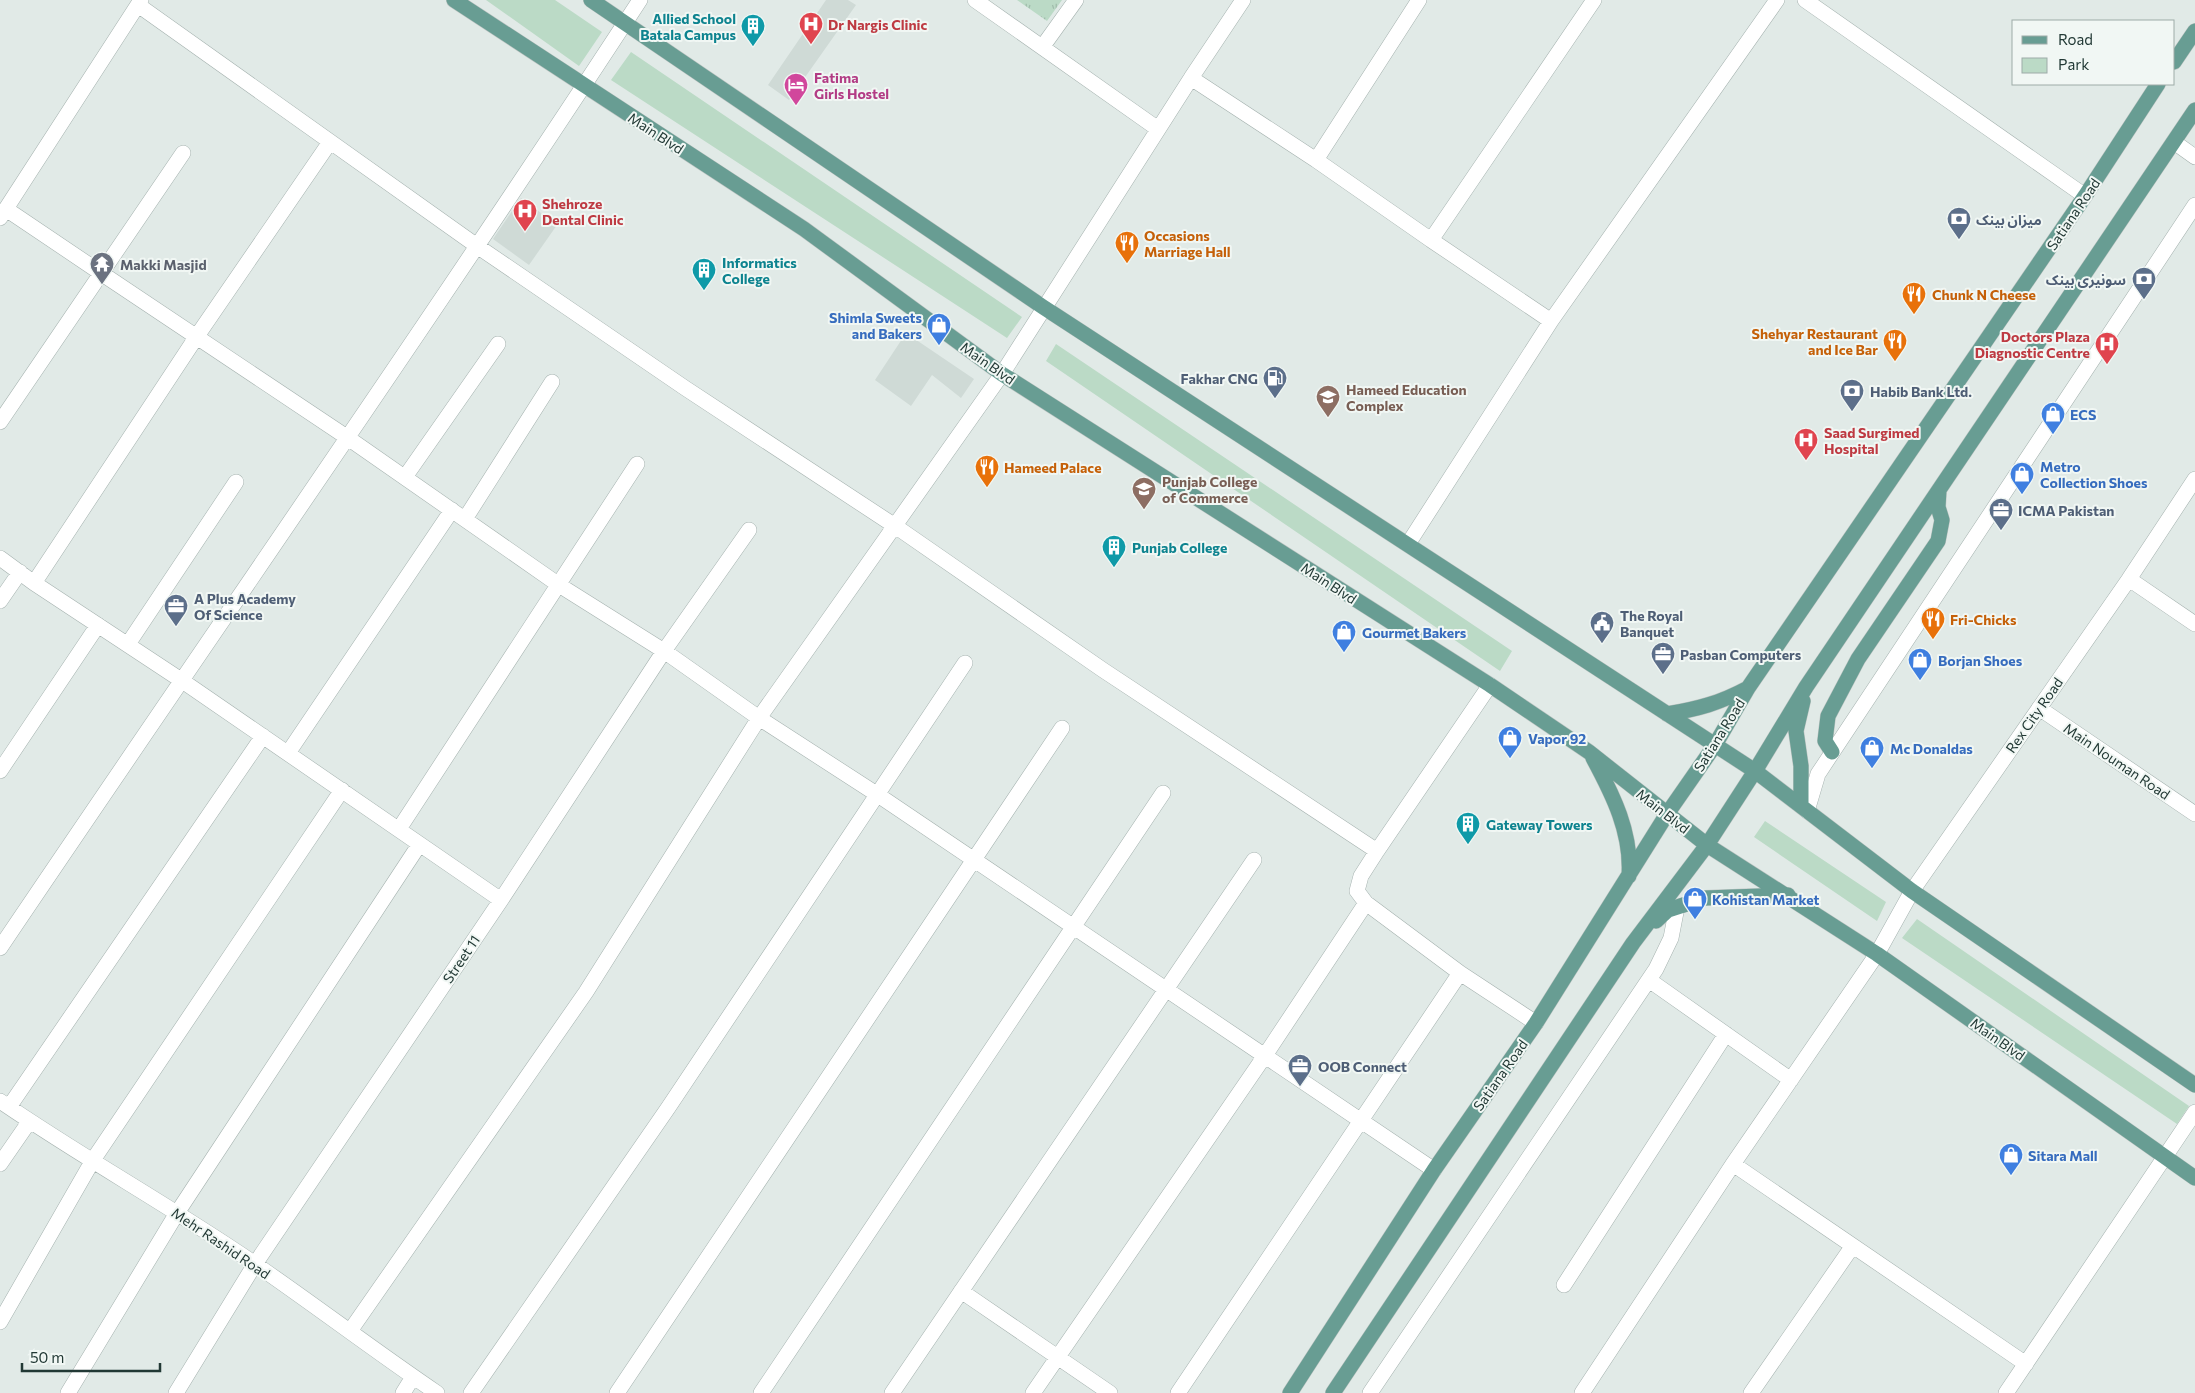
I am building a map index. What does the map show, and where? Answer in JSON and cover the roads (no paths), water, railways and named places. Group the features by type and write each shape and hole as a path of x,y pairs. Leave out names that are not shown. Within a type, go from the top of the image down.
{"main road":[{"name":"Main Blvd","path":"454,0 804,229 1002,374 1490,686 1589,752 1707,844 1877,954 2195,1178"},
{"path":"591,0 1043,307 1756,771 1912,891 2195,1085"},
{"path":"2175,61 2195,31"},
{"name":"Satiana Road","path":"1290,1393 1434,1170 1536,1023 1667,814 1715,745 1748,688 2085,196 2157,85"},
{"path":"1333,1393 1633,943 1707,844 1756,771 1806,687 2195,110"},
{"path":"1832,752 1825,741 1828,716 1858,659 1938,542 1942,520 1938,507 1939,490"},
{"path":"1804,808 1796,731 1806,687"},
{"path":"1667,714 1700,709 1726,700 1748,688"},
{"path":"1589,752 1614,796 1625,831 1629,866 1628,877"},
{"path":"1633,943 1668,910 1705,898 1788,895"}],"street":[{"path":"0,948 181,680 348,438 640,0"},
{"path":"975,0 1158,128"},
{"path":"1043,46 1076,0"},
{"path":"350,1332 586,992 759,718 1002,374 1158,128 1243,0"},
{"path":"1316,160 1419,0"},
{"path":"1431,240 1594,0"},
{"path":"1408,544 1552,321 1777,0"},
{"path":"1805,0 2038,161 2085,196"},
{"path":"1377,851 1119,681 895,526 685,388 477,246 330,142 140,3 3,213 197,336 405,477 559,585 664,652 759,718 878,795 1434,1170"},
{"path":"1191,78 1316,160 1552,321"},
{"path":"34,583 197,336 330,142"},
{"path":"2174,142 2195,157"},
{"path":"0,422 183,153"},
{"path":"1804,808 1818,774 1832,752 2195,205"},
{"path":"405,477 498,344"},
{"path":"465,519 552,382"},
{"path":"399,829 637,464"},
{"name":"Rex City Road","path":"1582,1393 1733,1164 1877,954 1912,891 2129,579 2195,479"},
{"path":"128,644 236,482"},
{"path":"288,753 452,510"},
{"name":"Street 11","path":"176,1393 255,1264 664,652 749,530"},
{"path":"0,558 34,583 128,644 288,753 500,900"},
{"path":"0,601 20,572"},
{"path":"2129,579 2195,624"},
{"path":"0,771 98,624"},
{"path":"471,1393 673,1100 965,663"},
{"path":"1490,686 1377,851 1361,876 1358,891 1366,902 1460,973 1536,1023"},
{"name":"Main Nouman Road","path":"2039,708 2195,814"},
{"path":"617,1393 1062,728"},
{"path":"4,1104 262,736"},
{"path":"0,1322 93,1160 342,790"},
{"path":"761,1393 1072,926 1163,793"},
{"path":"68,1393 178,1213 419,845"},
{"path":"892,1393 1254,860"},
{"path":"1033,1393 1264,1057 1366,902"},
{"path":"1370,1393 1649,980 1671,938 1677,908"},
{"path":"1178,1393 1460,973"},
{"path":"1649,980 1791,1080"},
{"path":"1564,1285 1726,1034"},
{"name":"Mehr Rashid Road","path":"4,1104 29,1122 178,1213 255,1264 437,1393"},
{"path":"2006,1393 2195,1112"},
{"path":"0,1164 29,1122"},
{"path":"1733,1164 2026,1364"},
{"path":"1751,1393 1852,1246"},
{"path":"961,1291 1110,1393"},
{"path":"403,1393 413,1377"}],"place":[{"name":"Dr Nargis Clinic","path":"811,45"},
{"name":"Allied School Batala Campus","path":"753,47"},
{"name":"Fatima Girls Hostel","path":"796,106"},
{"name":"Shehroze Dental Clinic","path":"525,232"},
{"name":"میزان بینک","path":"1959,240"},
{"name":"Occasions Marriage Hall","path":"1127,264"},
{"name":"Makki Masjid","path":"102,285"},
{"name":"Informatics College","path":"704,291"},
{"name":"سونیری بینک","path":"2144,300"},
{"name":"Chunk N Cheese","path":"1914,315"},
{"name":"Shimla Sweets and Bakers","path":"939,346"},
{"name":"Shehyar Restaurant and Ice Bar","path":"1895,362"},
{"name":"Doctors Plaza Diagnostic Centre","path":"2107,365"},
{"name":"Fakhar CNG","path":"1275,399"},
{"name":"Habib Bank Ltd.","path":"1852,412"},
{"name":"Hameed Education Complex","path":"1328,418"},
{"name":"ECS","path":"2053,435"},
{"name":"Saad Surgimed Hospital","path":"1806,461"},
{"name":"Hameed Palace","path":"987,488"},
{"name":"Metro Collection Shoes","path":"2022,495"},
{"name":"Punjab College of Commerce","path":"1144,510"},
{"name":"ICMA Pakistan","path":"2001,531"},
{"name":"Punjab College","path":"1114,568"},
{"name":"A Plus Academy Of Science","path":"176,627"},
{"name":"Fri-Chicks","path":"1933,640"},
{"name":"The Royal Banquet","path":"1602,644"},
{"name":"Gourmet Bakers","path":"1344,653"},
{"name":"Pasban Computers","path":"1663,675"},
{"name":"Borjan Shoes","path":"1920,681"},
{"name":"Vapor 92","path":"1510,759"},
{"name":"Mc Donaldas","path":"1872,769"},
{"name":"Gateway Towers","path":"1468,845"},
{"name":"Kohistan Market","path":"1695,920"},
{"name":"OOB Connect","path":"1300,1087"},
{"name":"Sitara Mall","path":"2011,1176"}]}
